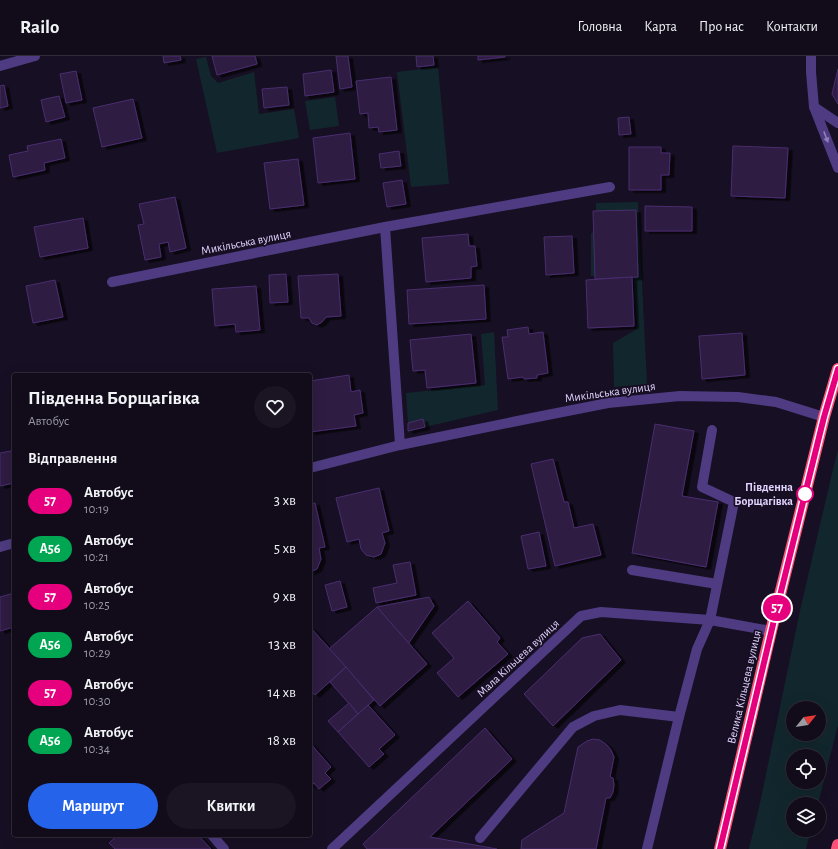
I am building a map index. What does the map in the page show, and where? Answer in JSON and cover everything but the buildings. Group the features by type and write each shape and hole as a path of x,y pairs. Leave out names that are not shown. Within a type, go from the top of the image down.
{"highway":[{"name":"Велика Кільцева вулиця","path":"720,849 771,631 824,417 838,369"},
{"path":"837,849 838,844"}],"street":[{"path":"0,66 35,56"},
{"path":"811,56 814,107 838,168"},
{"path":"814,107 838,123"},
{"name":"Микільська вулиця","path":"112,282 385,227 610,187"},
{"path":"385,227 400,445"},
{"name":"Микільська вулиця","path":"312,467 400,445 608,403 680,396 738,397 776,402 824,417"},
{"path":"647,849 697,649 710,620 734,502 702,487 712,430"},
{"path":"0,547 12,544"},
{"path":"632,570 718,584"},
{"name":"Мала Кільцева вулиця","path":"332,849 582,616 600,612 710,620 771,631"},
{"path":"480,838 573,727 594,716 620,710 679,717"},
{"path":"214,837 224,849"}],"shaded area":[{"path":"206,57 211,76 218,83 254,72 259,114 294,109 299,138 217,153 196,59"},
{"path":"438,67 449,184 411,187 397,72"},
{"path":"335,97 339,126 310,130 305,101"},
{"path":"638,202 647,384 614,387 613,343 637,329 634,274 591,276 591,233 596,232 596,203"},
{"path":"494,332 498,410 425,427 423,419 408,423 406,393 485,385 481,334"},
{"path":"838,450 838,725 826,772 826,749 786,749 786,789 822,789 820,797 786,797 786,837 809,837 806,849 749,849 760,803 801,606"}],"bus line":[{"name":"57","path":"720,849 775,616 824,417 838,369"}],"place":[{"name":"Південна Борщагівка","path":"805,494"}]}
